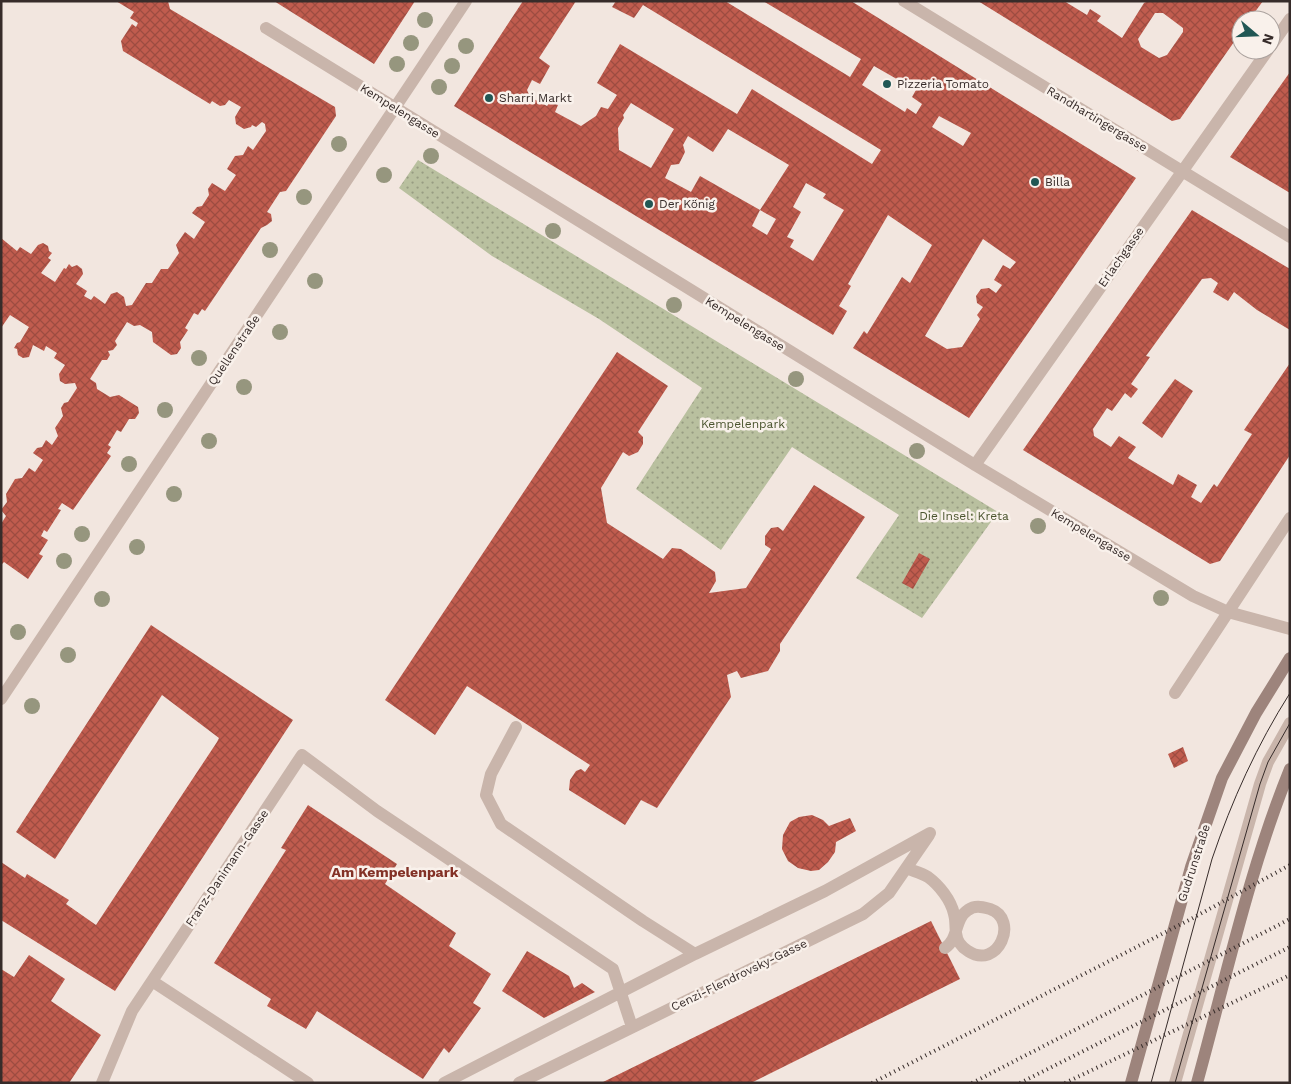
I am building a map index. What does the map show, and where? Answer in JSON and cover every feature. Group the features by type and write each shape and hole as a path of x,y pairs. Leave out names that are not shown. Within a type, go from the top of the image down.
{"main road":[{"name":"Gudrunstraße","path":"1131,1083 1191,867 1222,778 1256,713 1290,658"},
{"path":"1196,1083 1233,945 1266,834 1290,769"}],"street":[{"name":"Quellenstraße","path":"1,699 466,1"},
{"name":"Randhartingergasse","path":"904,1 1290,237"},
{"path":"1281,32 1290,20"},
{"name":"Kempelengasse","path":"266,28 974,465 1192,596 1228,612 1290,628"},
{"name":"Erlachgasse","path":"974,465 1261,60"},
{"path":"1175,693 1290,518"},
{"path":"1175,1083 1260,784 1268,762 1290,723"},
{"path":"516,727 491,774 486,795 501,824 643,921 695,954"},
{"name":"Franz-Danimann-Gasse","path":"102,1083 132,1011 302,755 377,811 613,968 621,992"},
{"name":"Cenzi-Flendrovsky-Gasse","path":"519,1083 863,914 889,893 930,833 825,891 695,954"},
{"path":"906,868 928,876 947,896 954,914 956,934 960,946 972,954 981,956 992,953 1000,946 1004,934 1002,921 995,911 981,906 969,909 960,918 952,942 945,948"},
{"path":"444,1083 695,954"},
{"path":"152,981 308,1083"},
{"path":"621,992 632,1027"}],"green space":[{"name":"Kempelenpark","path":"418,160 998,512 922,618 856,578 899,515 792,447 721,550 636,489 702,388 599,319 492,256 399,188"}],"building":[{"path":"116,1 168,1 170,9 335,107 336,116 286,191 280,192 267,212 271,214 272,221 261,228 205,311 202,309 198,315 194,313 185,328 188,330 180,342 181,348 177,354 171,355 153,342 152,332 140,325 134,326 127,322 115,341 117,345 113,350 108,351 110,355 107,360 102,360 90,379 96,383 97,389 110,397 119,395 138,407 139,413 135,419 129,419 121,432 117,430 108,445 111,447 107,453 111,456 73,510 62,503 58,509 61,510 47,532 44,530 41,536 48,540 39,554 43,556 28,579 4,562 1,565 1,524 6,516 1,510 7,502 6,494 15,479 22,478 29,468 35,472 43,460 33,453 37,448 42,447 46,440 52,445 58,436 55,428 63,416 61,408 64,403 68,402 77,388 75,383 65,384 60,381 59,374 65,365 54,358 57,353 46,346 44,351 33,345 29,357 23,358 18,355 17,349 14,348 29,327 10,315 1,328 1,238 17,251 20,247 31,254 38,245 43,243 48,246 49,251 52,253 48,258 51,260 41,273 55,282 69,264 72,267 77,265 82,269 83,274 76,284 87,291 84,296 91,300 94,296 105,304 111,294 117,292 124,297 126,306 132,305 146,283 152,283 161,269 168,269 179,253 176,245 185,232 194,239 205,222 192,213 197,207 202,206 209,195 208,189 212,183 225,191 236,175 227,169 235,156 243,155 248,146 253,150 266,131 265,124 262,122 256,127 252,125 244,129 236,124 235,117 241,107 229,100 225,105 220,106 212,101 210,104 123,51 121,41 132,24 136,27 138,23 130,18 134,12"},
{"path":"274,1 415,1 374,64"},
{"path":"523,1 576,1 539,58 550,66 540,84 532,80 527,90 530,97 547,106 551,101 558,105 555,112 581,126 596,116 601,107 608,109 617,95 597,83 620,44 737,114 752,89 872,164 881,150 643,5 634,18 612,7 616,1 725,1 850,77 861,59 763,1 851,1 1136,178 969,418 853,348 864,331 867,334 902,277 910,283 932,245 888,215 848,284 851,286 839,306 847,311 833,335 454,106","holes":["874,66 916,90 912,97 922,104 916,114 907,108 905,112 862,85","631,103 674,129 651,168 619,150 618,128 624,118 623,115","939,116 971,133 963,146 932,127","728,129 789,165 760,210 700,176 691,192 665,178 671,165 679,164 685,152 683,145 688,136 713,152","806,183 826,194 823,198 844,210 813,261 790,247 794,240 787,237 801,212 793,207","760,210 776,219 767,235 752,226","983,239 1016,262 1010,269 1003,265 994,280 1002,285 996,293 989,288 981,289 976,296 977,303 983,307 977,315 980,319 962,347 947,349 925,336"]},
{"path":"978,1 1064,1 1087,15 1090,9 1101,16 1097,21 1122,38 1144,3 1148,1 1263,1 1256,10 1231,10 1231,46 1180,119 1172,121","holes":["1155,13 1163,13 1183,28 1183,32 1167,55 1159,58 1141,47 1138,39"]},
{"path":"1290,72 1290,193 1230,157"},
{"path":"1192,210 1290,269 1290,330 1257,310 1234,292 1228,301 1213,292 1218,283 1211,278 1202,279 1146,356 1150,357 1131,384 1138,389 1131,398 1125,393 1112,411 1107,408 1093,429 1094,436 1111,447 1119,436 1136,447 1128,458 1173,485 1178,474 1197,485 1191,497 1201,503 1214,484 1217,487 1252,434 1244,430 1290,363 1290,455 1220,561 1210,564 1023,450"},
{"path":"617,352 668,386 638,432 643,437 643,444 638,452 629,456 623,452 601,488 607,523 663,559 672,548 681,549 715,572 716,581 709,593 746,588 771,549 765,545 765,536 771,528 778,527 783,531 814,485 865,517 780,644 780,651 768,671 741,678 737,671 727,675 731,697 657,808 641,800 625,825 569,790 570,780 576,771 581,769 585,772 590,765 467,686 435,735 385,700"},
{"path":"1175,379 1193,391 1162,438 1142,423"},
{"path":"919,553 930,559 913,589 902,583"},
{"path":"151,625 293,720 115,991 1,920 1,862 25,878 27,874 69,900 66,904 96,925 217,742 219,738 162,695 55,859 16,832"},
{"path":"1183,747 1188,761 1174,768 1168,754"},
{"path":"308,805 397,864 385,884 456,933 449,946 491,974 473,1003 481,1008 449,1053 444,1048 423,1079 317,1011 306,1029 267,1006 271,999 214,963 286,850 281,848"},
{"path":"812,815 823,820 829,826 850,818 856,831 836,842 835,852 828,862 819,870 811,871 798,868 788,861 782,849 783,835 790,822 799,817"},
{"path":"931,921 960,979 751,1083 601,1083"},
{"path":"527,951 569,976 574,988 582,983 595,992 544,1018 502,991"},
{"path":"29,955 65,979 51,1001 101,1035 69,1083 1,1083 1,969 14,977"}],"tram line":[{"path":"1151,1083 1212,859 1237,794 1256,753 1290,693"},
{"path":"1175,1083 1260,784 1268,762 1290,723"}],"railway":[{"path":"872,1083 1191,919 1290,865"},
{"path":"972,1083 1290,919"},
{"path":"1020,1083 1290,947"},
{"path":"1065,1083 1290,975"}],"place":[{"name":"Pizzeria Tomato","path":"887,84"},
{"name":"Sharri Markt","path":"489,98"},
{"name":"Billa","path":"1035,182"},
{"name":"Der König","path":"649,204"}],"district":[{"name":"Am Kempelenpark","path":"395,872"}],"park label":[{"name":"Die Insel: Kreta","path":"964,516"}]}
